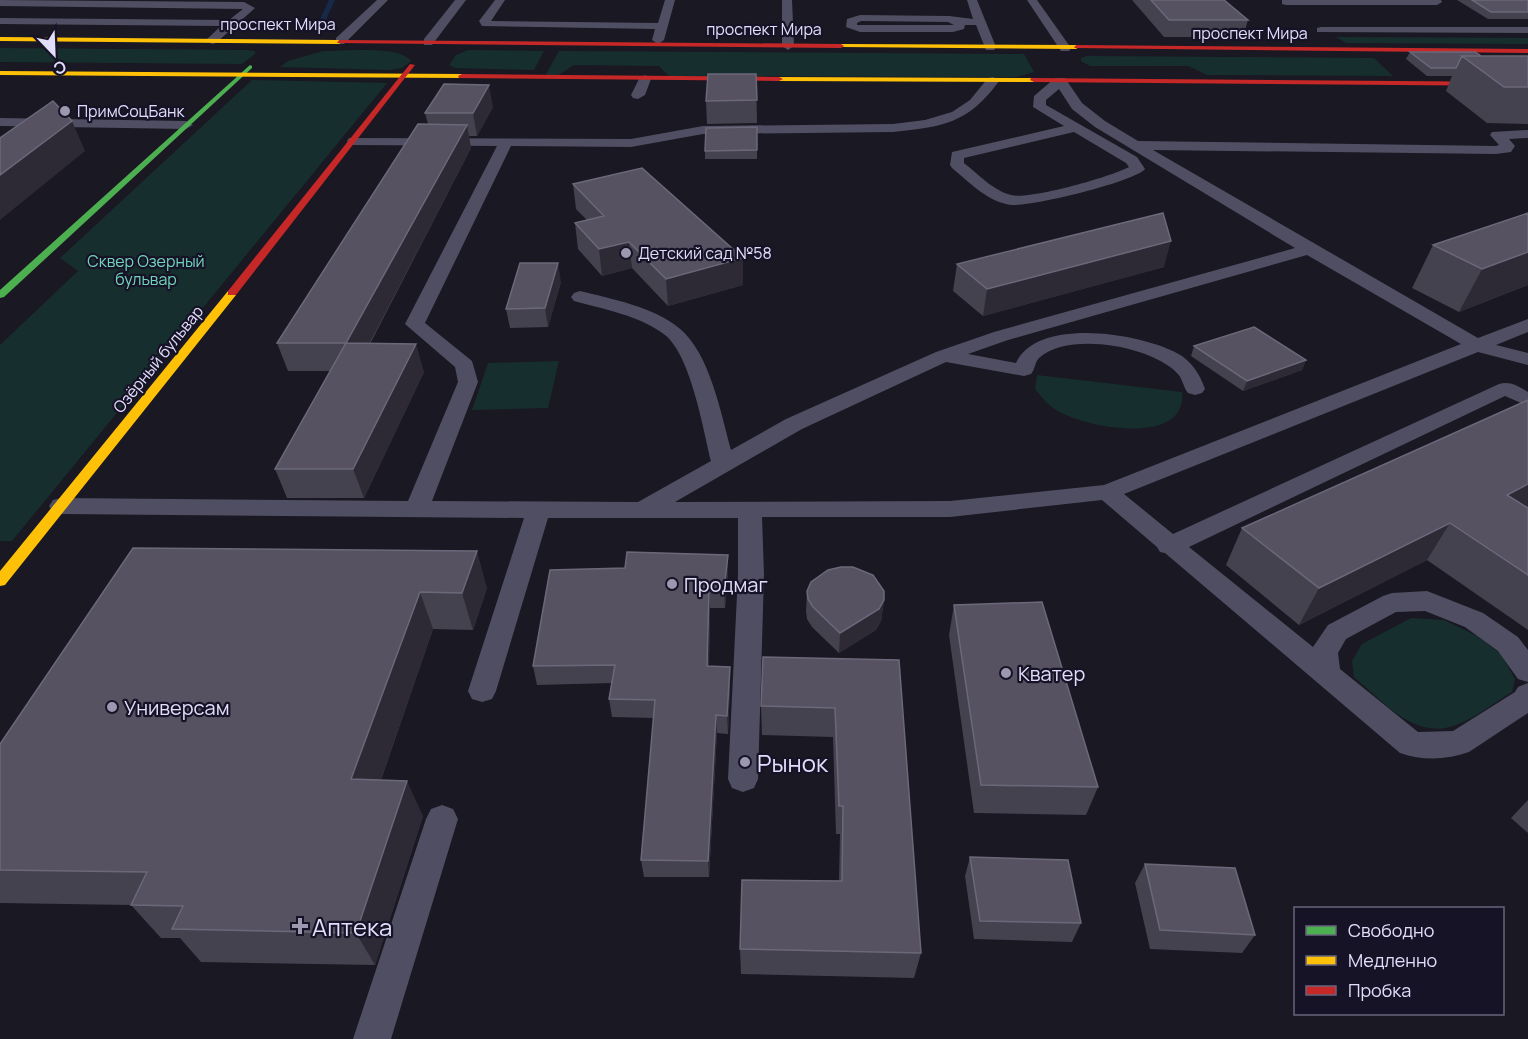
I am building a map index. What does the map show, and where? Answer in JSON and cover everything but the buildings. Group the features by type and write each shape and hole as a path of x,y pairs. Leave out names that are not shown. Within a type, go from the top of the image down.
{"street":[{"name":"проспект Мира","path":"0,39 657,46 1528,51"},
{"path":"0,295 278,41"},
{"name":"Озёрный бульвар","path":"0,581 354,141 428,42"},
{"path":"1039,48 1060,81"},
{"path":"0,73 1528,84"},
{"path":"0,555 21,555"}],"lane":[{"path":"340,41 383,0"},
{"path":"428,42 461,0"},
{"path":"500,0 485,21 486,24 662,26"},
{"path":"657,46 670,0"},
{"path":"787,0 788,46"},
{"path":"972,0 990,47"},
{"path":"1032,0 1065,48"},
{"path":"1284,1 1439,3"},
{"path":"1284,1 1312,23 1334,50"},
{"path":"0,3 244,5 250,8 212,40"},
{"path":"958,22 960,27 953,29 856,29 852,27 851,21 860,18 954,19 958,22 981,22"},
{"path":"1463,19 1481,30"},
{"path":"0,21 233,23"},
{"path":"1312,23 1528,30"},
{"path":"638,95 645,79"},
{"path":"354,141 630,143 703,130 893,128 924,125 953,116 975,103 993,81"},
{"path":"1075,128 957,155 957,165 998,194 1012,200 1032,198 1125,175 1137,169 1132,160 1040,107 1039,99 1060,81 1077,106 1134,145 1309,249 1478,346 1528,359"},
{"path":"0,122 186,125"},
{"path":"24,135 40,123"},
{"path":"1134,145 1496,150 1506,149 1508,146 1497,135 1528,134"},
{"path":"417,508 468,382 465,365 415,324 506,142"},
{"path":"641,510 794,424 943,356 1013,333 1309,249"},
{"path":"580,297 645,316 677,335 694,365 723,464"},
{"path":"61,506 538,510 950,509 1107,492 1528,325"},
{"path":"943,356 1024,370 1029,357 1044,347 1066,340 1092,338 1150,349 1173,360 1188,373 1195,389"},
{"path":"1169,546 1506,388 1528,400"},
{"path":"1107,492 1169,546 1411,744 1433,747 1459,743 1527,699 1528,695"},
{"path":"743,779 751,574 750,509"},
{"path":"482,691 538,510"},
{"path":"1328,676 1324,652 1337,632 1392,603 1427,602 1474,620 1508,644 1528,671"},
{"path":"372,1039 442,819"}],"green space":[{"path":"1336,37 1528,38 1528,44 1346,43"},
{"path":"0,48 246,50 255,51 255,54 242,64 0,62"},
{"path":"468,50 544,51 534,70 455,68 449,65 456,55"},
{"path":"323,51 384,51 405,56 411,61 402,68 390,70 280,67 288,61"},
{"path":"559,51 1024,54 1034,72 1017,77 669,76 659,66 574,65 557,76 545,76"},
{"path":"1087,56 1374,58 1393,76 1207,75 1188,66 1090,66 1081,61 1081,58"},
{"name":"Сквер Озерный бульвар","path":"252,80 387,83 12,541 0,541 0,345 78,271 60,258"},
{"path":"559,361 548,408 472,410 488,363"},
{"path":"1037,375 1182,392 1180,409 1169,421 1153,427 1111,427 1090,423 1058,411 1048,404 1035,389"},
{"path":"1411,618 1444,620 1477,636 1501,654 1515,679 1512,692 1470,718 1441,729 1427,728 1400,716 1354,677 1352,661 1362,644"}],"waterway":[{"path":"323,25 332,0"}],"traffic: fast":[{"path":"0,295 250,67"}],"traffic: slow":[{"path":"0,39 339,42"},
{"path":"841,46 1076,47"},
{"path":"0,73 462,76"},
{"path":"779,79 1034,80"},
{"path":"0,581 232,293"}],"traffic: jam":[{"path":"339,42 841,46"},
{"path":"1076,47 1528,51"},
{"path":"232,293 412,65"},
{"path":"462,76 779,79"},
{"path":"1034,80 1528,84"}],"place":[{"name":"ПримСоцБанк","path":"65,111"},
{"name":"Детский сад №58","path":"626,253"},
{"name":"Продмаг","path":"672,584"},
{"name":"Кватер","path":"1006,673"},
{"name":"Универсам","path":"112,707"},
{"name":"Рынок","path":"745,762"},
{"name":"Аптека","path":"300,926"}]}
